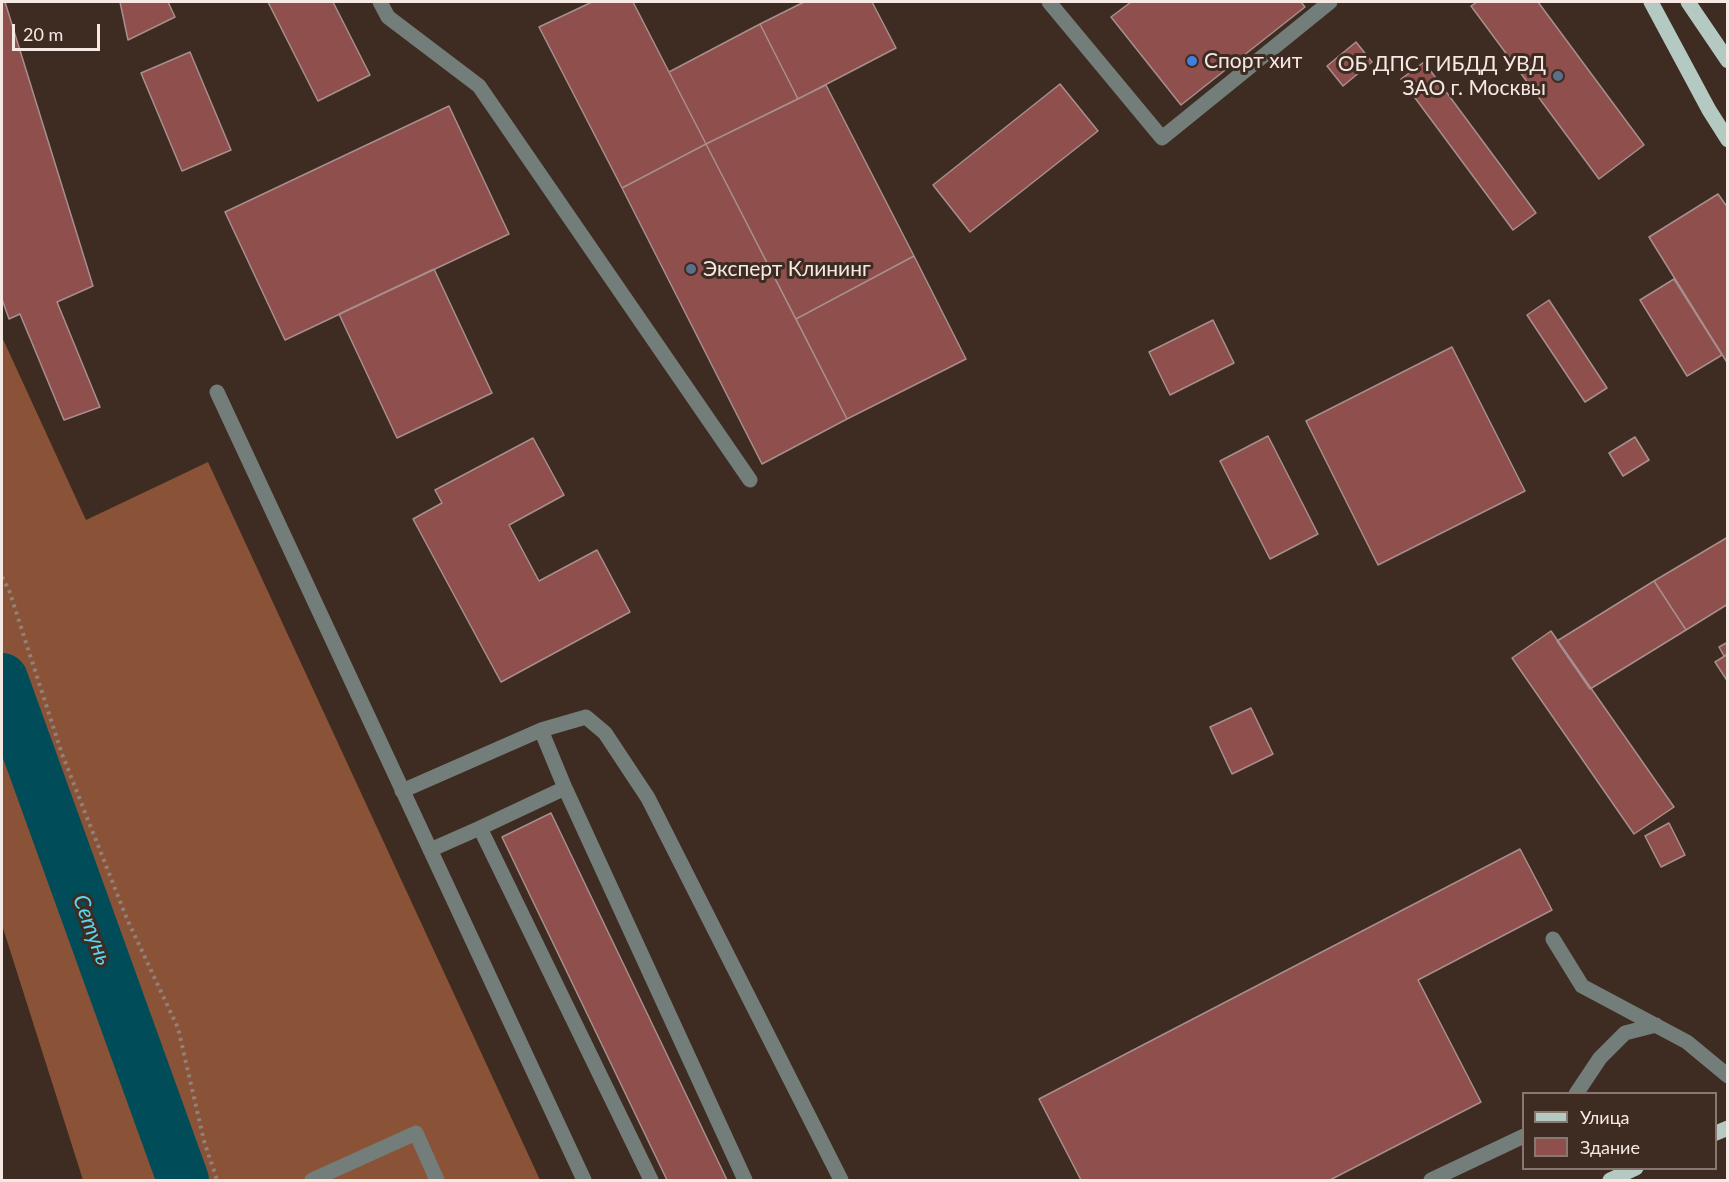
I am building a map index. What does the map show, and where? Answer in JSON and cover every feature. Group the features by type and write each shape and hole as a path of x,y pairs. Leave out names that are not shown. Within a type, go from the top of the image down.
{"main road":[{"path":"1651,2 1709,110 1728,140"},
{"path":"1688,2 1728,61"},
{"path":"1610,1180 1632,1170"}],"lane":[{"path":"380,2 388,17 480,86 750,480"},
{"path":"1049,2 1162,138 1330,2"},
{"path":"217,392 584,1180"},
{"path":"402,791 541,730 586,717 605,733 648,798 841,1180"},
{"path":"541,730 565,788 745,1180"},
{"path":"430,850 565,788"},
{"path":"480,828 651,1180"},
{"path":"1552,939 1582,986 1688,1042 1728,1076"},
{"path":"1577,1092 1600,1058 1625,1033 1656,1025"},
{"path":"312,1180 416,1133 437,1180"},
{"path":"1431,1180 1522,1137"}],"path":[{"path":"2,577 9,590 71,776 127,919 178,1028 204,1141 217,1180"}],"shaded area":[{"path":"2,337 86,520 208,462 540,1180 83,1180 2,925"}],"building":[{"path":"2,2 5,2 93,286 57,302 100,407 64,420 20,314 9,319 2,299"},
{"path":"120,2 168,2 175,17 128,40"},
{"path":"268,2 333,2 370,75 318,101"},
{"path":"592,2 633,2 706,144 622,188 539,27"},
{"path":"804,2 872,2 896,48 798,99 760,24"},
{"name":"Спорт хит","path":"1131,2 1301,2 1305,7 1181,105 1111,17"},
{"name":"ОБ ДПС ГИБДД УВД ЗАО г. Москвы","path":"1477,2 1538,2 1644,145 1599,179 1471,6"},
{"path":"760,24 798,99 706,144 669,72"},
{"path":"1356,42 1372,62 1343,86 1327,66"},
{"path":"190,52 231,150 182,171 141,73"},
{"path":"1424,62 1536,213 1513,230 1401,79"},
{"path":"1060,84 1098,131 970,232 933,185"},
{"path":"826,85 914,256 796,319 706,144"},
{"path":"449,106 509,234 285,340 225,212"},
{"path":"706,144 847,419 762,464 622,188"},
{"path":"1718,194 1728,208 1728,364 1649,237"},
{"path":"914,256 966,359 847,419 796,319"},
{"path":"434,269 492,393 397,438 339,314"},
{"path":"1674,279 1722,355 1687,376 1640,300"},
{"path":"1549,300 1607,388 1585,402 1527,315"},
{"path":"1213,320 1234,363 1170,395 1149,352"},
{"path":"1452,347 1525,491 1378,565 1306,421"},
{"path":"1268,436 1318,534 1270,559 1220,461"},
{"path":"1635,437 1649,460 1623,476 1609,453"},
{"path":"533,438 564,495 509,525 539,581 597,550 630,612 501,682 413,519 442,503 435,490"},
{"path":"1728,537 1728,604 1686,630 1654,581"},
{"path":"1654,581 1686,630 1590,689 1557,641"},
{"path":"1551,631 1674,807 1634,834 1512,658"},
{"path":"1728,642 1728,654 1724,656 1719,647"},
{"path":"1728,654 1728,682 1715,662"},
{"path":"1251,708 1273,754 1232,774 1210,727"},
{"path":"551,813 727,1180 667,1180 502,837"},
{"path":"1669,823 1685,855 1661,867 1645,836"},
{"path":"1520,849 1552,910 1418,980 1481,1102 1330,1180 1081,1180 1039,1099"}],"waterway":[{"name":"Сетунь","path":"2,679 183,1180"},
{"path":"2,730 19,726"}],"place":[{"name":"Спорт хит","path":"1192,61"},
{"name":"ОБ ДПС ГИБДД УВД ЗАО г. Москвы","path":"1558,76"},
{"name":"Эксперт Клининг","path":"691,269"}]}
